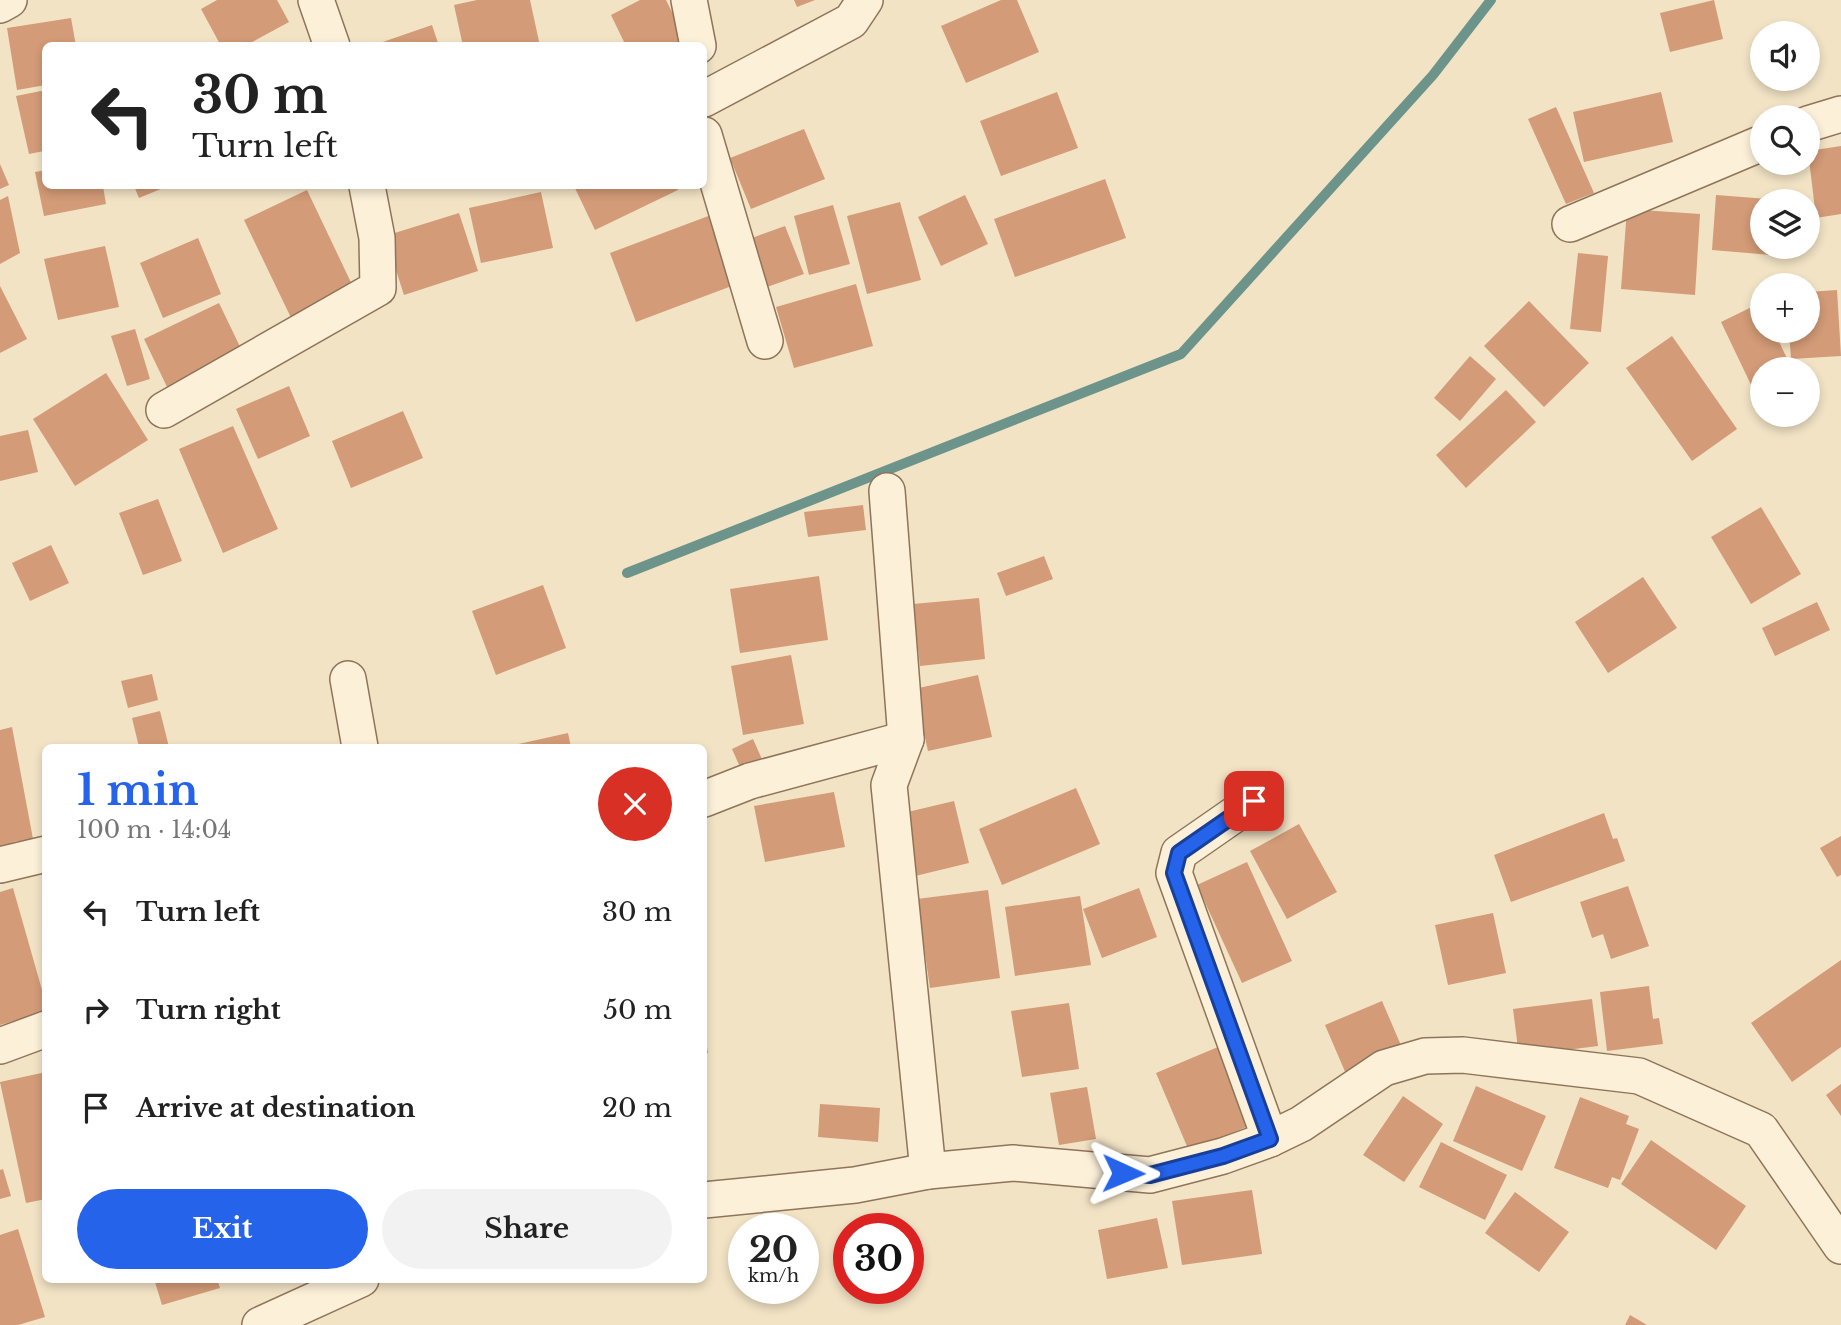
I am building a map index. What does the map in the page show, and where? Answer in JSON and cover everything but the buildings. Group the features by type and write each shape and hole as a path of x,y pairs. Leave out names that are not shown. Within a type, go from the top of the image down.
{"street":[{"path":"0,5 9,0"},
{"path":"316,0 331,42"},
{"path":"689,0 697,42"},
{"path":"707,88 851,21 864,0"},
{"path":"1820,120 1841,114"},
{"path":"707,145 765,341"},
{"path":"1570,224 1750,148"},
{"path":"164,410 378,288 377,239 368,189"},
{"path":"887,491 906,739 889,785 928,1171"},
{"path":"348,679 359,744"},
{"path":"707,798 750,782 906,739"},
{"path":"1254,801 1179,853 1174,873 1270,1139"},
{"path":"0,865 42,855"},
{"path":"0,1046 42,1030"},
{"path":"707,1200 855,1185 928,1171 1013,1163 1150,1175 1223,1156 1270,1139 1301,1124 1384,1068 1425,1056 1463,1055 1639,1076 1761,1130 1841,1246"},
{"path":"260,1325 352,1283"}],"waterway":[{"path":"627,573 1181,354 1433,75 1491,0"}],"route":[{"path":"1123,1173 1150,1175 1223,1156 1270,1139 1174,873 1179,853 1254,801"}]}
